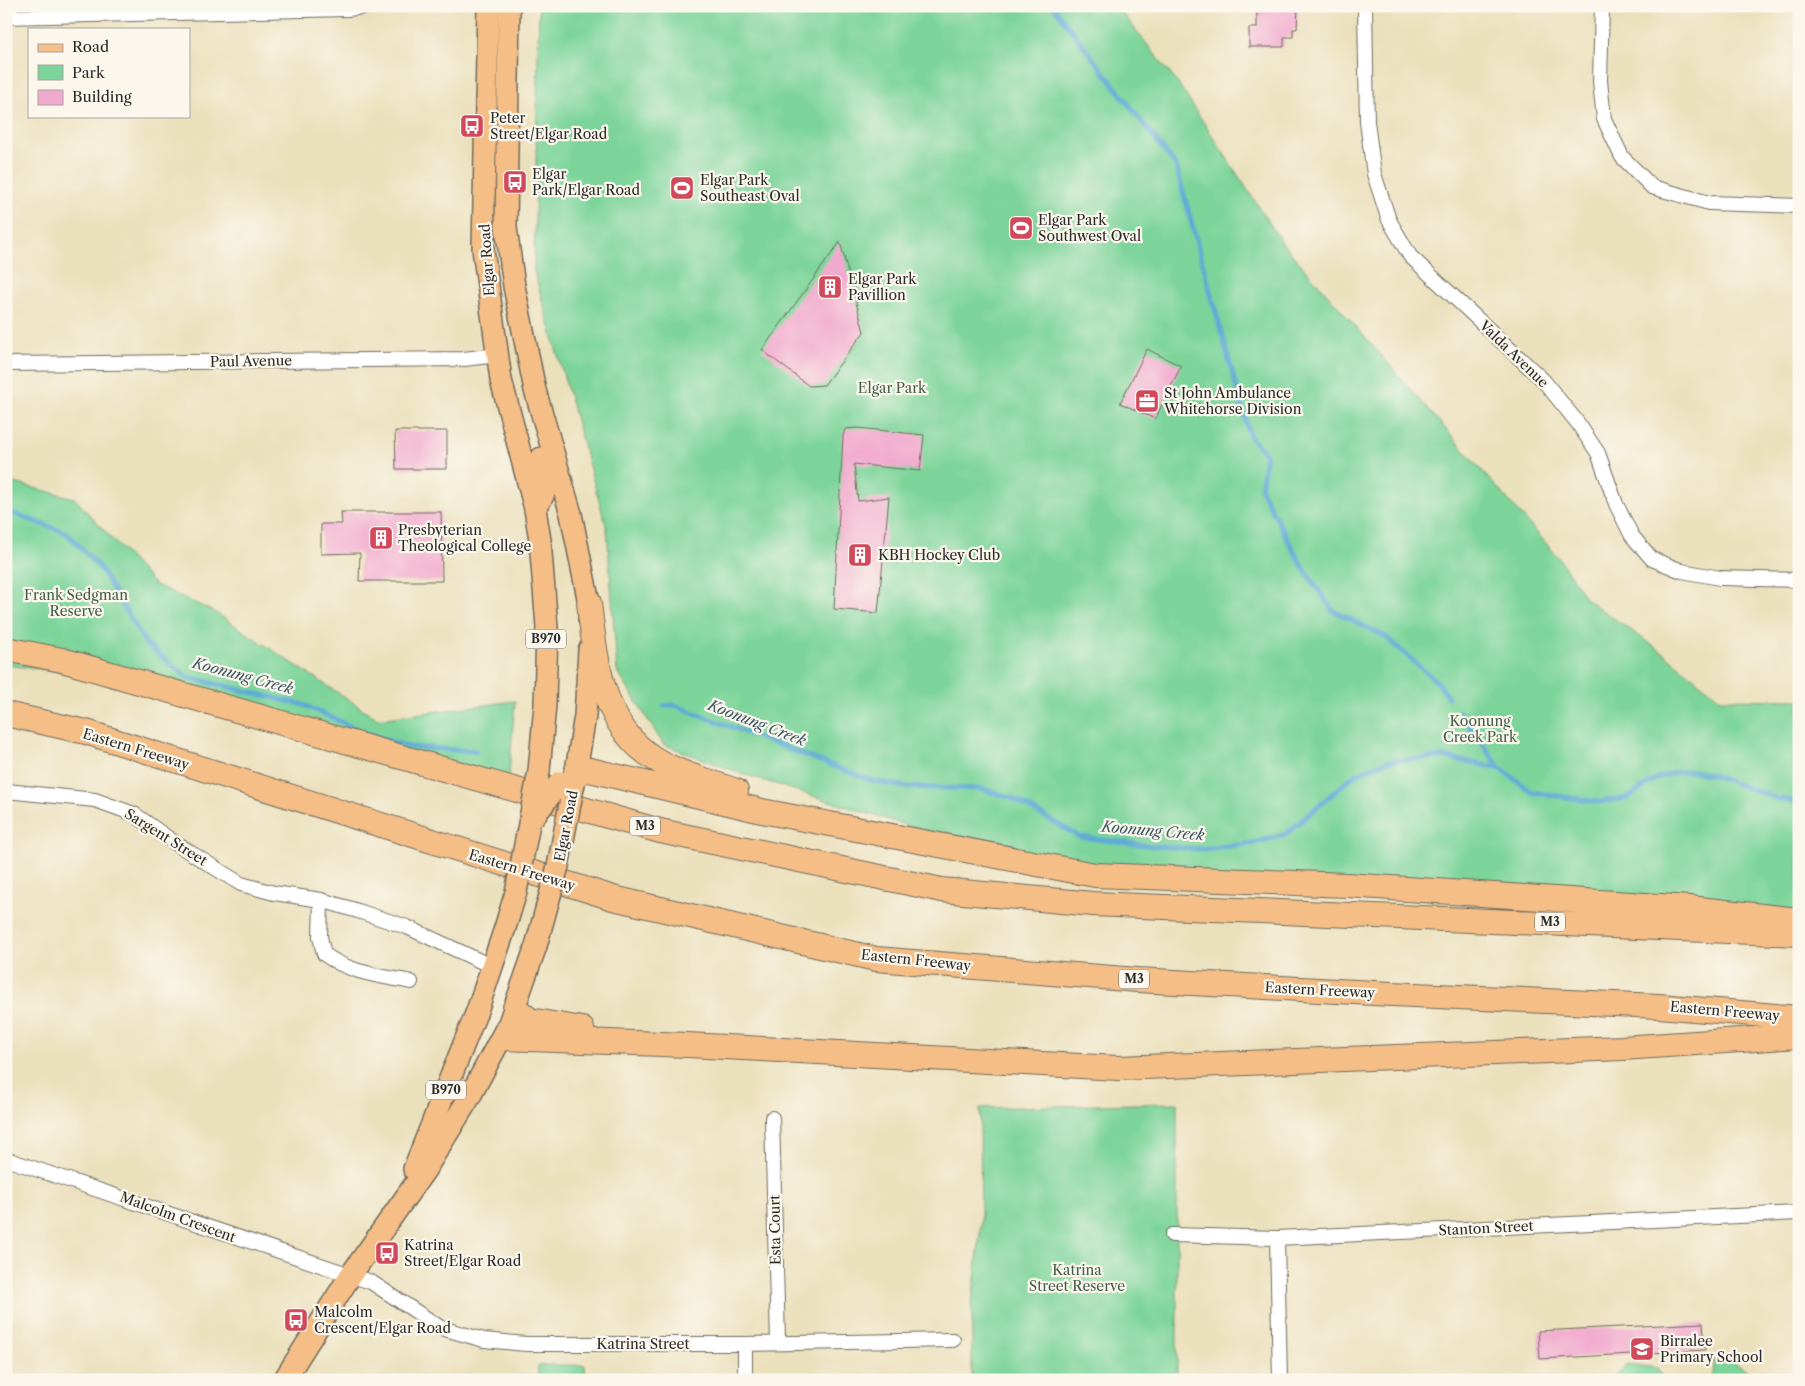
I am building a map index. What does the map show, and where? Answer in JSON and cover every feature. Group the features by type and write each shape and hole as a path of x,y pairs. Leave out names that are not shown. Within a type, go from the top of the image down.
{"highway":[{"path":"589,603 596,665 601,684 616,717 640,748 673,768 804,817"},
{"name":"M3","path":"6,649 62,660 660,830 942,890 1093,904 1799,934"},
{"name":"Eastern Freeway","path":"6,714 86,732 614,898 876,959 1148,980 1392,994 1659,1006 1799,1018"},
{"path":"570,779 590,770 762,810 1095,875 1347,885 1690,908 1799,920"},
{"path":"515,1008 526,1018 542,1022 688,1045"},
{"path":"503,1038 688,1045 1118,1068 1622,1048 1799,1036"}],"main road":[{"name":"Elgar Road","path":"394,1210 444,1094 493,967 516,892 539,770 545,705 547,627 541,548 535,509 496,355 484,249 488,6"},
{"name":"Elgar Road","path":"284,1380 394,1210 442,1143 503,1038 536,946 558,866 570,779 584,728 589,679 589,603 571,514 540,410 514,286 506,227 508,6"},
{"path":"496,355 526,338"},
{"path":"496,355 530,360"},
{"name":"Elgar Road","path":"535,509 546,493 547,485 538,447 540,410"},
{"path":"530,822 570,779"},
{"path":"493,967 515,1008"}],"street":[{"path":"6,17 65,11 348,9 369,6"},
{"name":"Valda Avenue","path":"1365,6 1367,122 1374,174 1389,220 1410,256 1543,380 1577,422 1598,452 1616,504 1632,536 1652,559 1682,570 1720,578 1799,580"},
{"path":"1602,6 1600,81 1604,119 1622,157 1652,187 1710,203 1799,206"},
{"name":"Paul Avenue","path":"6,364 475,358 496,355"},
{"name":"Sargent Street","path":"6,791 95,800 134,814 175,843 241,884 274,893 322,900 407,927 493,967"},
{"path":"322,900 320,937 324,954 338,964 360,972 411,982"},
{"name":"Esta Court","path":"772,1118 778,1342"},
{"name":"Malcolm Crescent","path":"6,1160 30,1166 350,1276"},
{"name":"Stanton Street","path":"1172,1235 1278,1238 1799,1213"},
{"path":"1278,1238 1280,1380"},
{"name":"Katrina Street","path":"350,1276 372,1282 441,1328 484,1340 526,1344 745,1344 953,1340"},
{"path":"745,1344 745,1380"}],"green space":[{"name":"Elgar Park","path":"539,6 1117,6 1179,85 1283,244 1558,557 1586,599 1662,652 1720,699 1799,700 1799,943 1566,907 1197,885 956,841 740,773 663,744 617,671 607,529 534,271"},
{"name":"Frank Sedgman Reserve","path":"6,481 74,498 154,584 216,613 378,719 515,701 508,788 60,671 6,665"},
{"name":"Katrina Street Reserve","path":"1177,1103 1177,1380 972,1380 972,1305 981,1224 980,1108"},
{"path":"1714,1360 1730,1361 1756,1375 1756,1380 1711,1380"},
{"path":"1628,1364 1657,1368 1665,1380 1615,1380 1615,1376"},
{"path":"538,1365 585,1365 586,1380 538,1380"}],"building":[{"path":"1257,6 1298,6 1297,29 1293,29 1293,37 1284,37 1284,47 1249,47 1249,28 1257,28"},
{"name":"Elgar Park Pavillion","path":"840,242 864,332 824,385 809,386 762,350"},
{"path":"1147,349 1181,366 1155,419 1120,403"},
{"name":"KBH Hockey Club","path":"858,428 924,435 920,471 854,464 858,501 889,497 878,613 834,609 843,436 845,429"},
{"path":"395,431 447,431 447,469 396,469"},
{"name":"Presbyterian Theological College","path":"341,512 441,512 442,581 359,581 360,553 321,554 321,524 342,524"},
{"path":"1703,1323 1705,1350 1540,1359 1538,1331"}],"waterway":[{"path":"1053,6 1176,166 1250,437 1266,454 1261,490 1301,564 1332,610 1386,637 1438,683 1448,697"},
{"name":"Koonung Creek","path":"6,511 67,533 100,568 146,644 187,677 304,705 365,733 409,747 476,751"},
{"name":"Koonung Creek","path":"664,706 674,705 872,781 907,787 983,789 1012,798 1080,837 1153,846 1201,849 1254,843 1286,834 1354,775 1388,761 1442,757 1500,768 1532,792 1598,802 1627,798 1657,778 1677,772 1695,771 1718,777 1778,799 1799,802"},
{"path":"1459,712 1500,768"}],"place":[{"name":"Peter Street/Elgar Road","path":"472,126"},
{"name":"Elgar Park/Elgar Road","path":"515,182"},
{"name":"Elgar Park Southeast Oval","path":"682,188"},
{"name":"Elgar Park Southwest Oval","path":"1021,228"},
{"name":"Elgar Park Pavillion","path":"830,287"},
{"name":"St John Ambulance Whitehorse Division","path":"1147,401"},
{"name":"Presbyterian Theological College","path":"381,538"},
{"name":"KBH Hockey Club","path":"860,555"},
{"name":"Katrina Street/Elgar Road","path":"387,1253"},
{"name":"Malcolm Crescent/Elgar Road","path":"296,1320"},
{"name":"Birralee Primary School","path":"1642,1349"}],"park label":[{"name":"Koonung Creek Park","path":"1480,730"}]}
